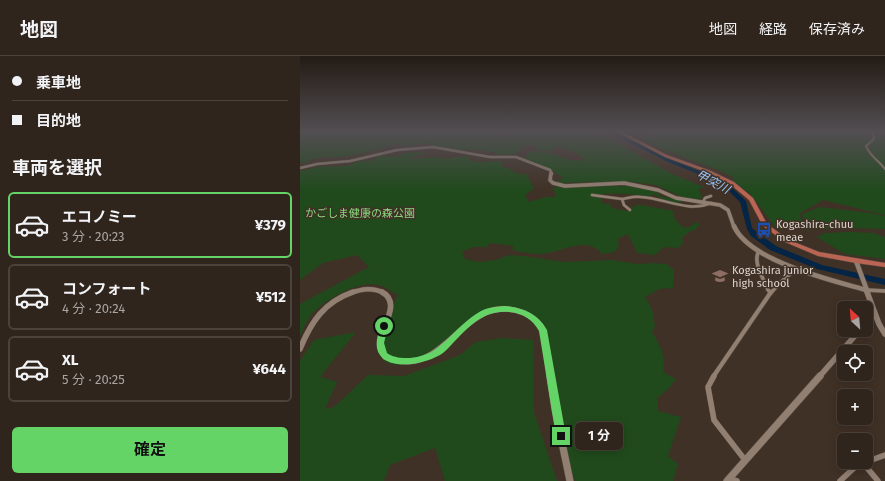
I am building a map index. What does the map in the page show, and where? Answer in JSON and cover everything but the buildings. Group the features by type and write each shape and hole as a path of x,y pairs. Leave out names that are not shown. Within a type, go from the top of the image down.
{"highway":[{"path":"656,151 714,174 732,183 751,199 765,225 787,241 818,254 885,265"}],"street":[{"path":"300,168 317,164 350,161 393,151"},
{"path":"453,151 486,157 516,157 550,170 552,174 550,180 553,183 560,185 624,183 658,190 676,198 722,206 728,210 739,234 758,251 795,269 832,281 866,289 885,291"},
{"path":"868,151 885,169"},
{"path":"592,195 622,199 643,197 692,206 707,205 711,203"},
{"path":"703,202 705,198 711,196"},
{"path":"622,199 623,204 630,210"},
{"path":"758,251 758,264 768,290 771,293"},
{"path":"856,261 876,316 885,334"},
{"path":"745,460 714,420 712,414 712,402 707,388 708,384 777,284 789,276 795,269"},
{"path":"300,348 313,321 322,311 338,298 351,292 362,290 383,292 391,301 392,308 381,337 380,348 385,357 396,361 410,361 433,355 444,348 473,319 492,310 515,310 530,315 543,330 555,409 570,481"},
{"path":"731,480 745,460 854,337"},
{"path":"873,459 885,455"},
{"path":"840,481 853,469"},
{"path":"870,469 878,481"}],"green space":[{"path":"300,151 371,151 340,157 316,158 305,163 300,162"},
{"path":"484,151 520,151 514,154 497,155 498,153"},
{"path":"541,151 570,159 585,160 571,151 631,151 670,173 706,188 699,188 702,199 684,198 656,185 625,181 557,183 557,181 563,178 552,170 524,159 527,154"},
{"path":"667,151 885,151 885,215 823,200 799,214 802,221 810,231 798,227 778,230 753,197 733,182 733,178 724,172"},
{"name":"かごしま健康の森公園","path":"428,152 408,159 440,157 444,159 469,156 469,159 477,162 503,162 501,166 516,173 529,175 528,178 534,188 525,195 529,202 546,197 556,197 553,187 627,186 655,191 662,197 679,199 682,203 662,202 662,199 654,194 644,196 632,194 603,194 601,203 610,204 612,208 627,211 628,207 637,207 636,204 674,211 675,218 684,228 689,227 696,222 700,224 695,230 690,231 682,238 683,243 678,248 664,247 655,255 637,253 628,234 618,239 619,246 615,252 602,254 596,248 581,245 540,254 512,250 514,246 491,243 486,247 473,247 462,252 465,259 479,262 496,260 509,255 564,262 611,260 638,264 667,264 674,270 673,288 659,289 645,297 652,309 655,326 652,332 662,351 664,361 663,372 676,379 669,388 657,398 658,411 681,417 668,456 678,464 673,481 575,481 550,402 541,333 531,320 518,311 506,307 484,311 464,324 438,348 430,353 411,362 392,364 384,361 380,354 378,342 398,294 382,286 373,284 363,285 343,292 324,303 310,316 300,336 300,304 369,267 357,255 323,263 300,280 300,171 317,167 347,166 359,161 370,161 380,156 400,156 404,153"},
{"path":"819,207 885,216 885,229 814,229 801,215"},
{"path":"824,233 873,233 885,237 885,259 845,254 817,237"},
{"path":"356,332 320,377 337,382 325,409 334,407 368,375 404,376 460,355 476,342 503,338 533,340 534,413 557,481 445,481 435,448 390,465 384,481 300,481 300,361 314,340"}],"waterway":[{"name":"甲突川","path":"649,151 710,177 728,187 743,201 749,228 754,234 773,248 820,267 885,282"}],"place":[{"name":"Kogashira-chuu meae","path":"764,230"},
{"name":"Kogashira junior high school","path":"720,276"}],"route":[{"path":"384,326 380,343 381,351 385,357 389,359 404,362 433,355 444,348 467,324 478,316 492,310 515,310 530,315 543,330 555,409 561,436"}]}
